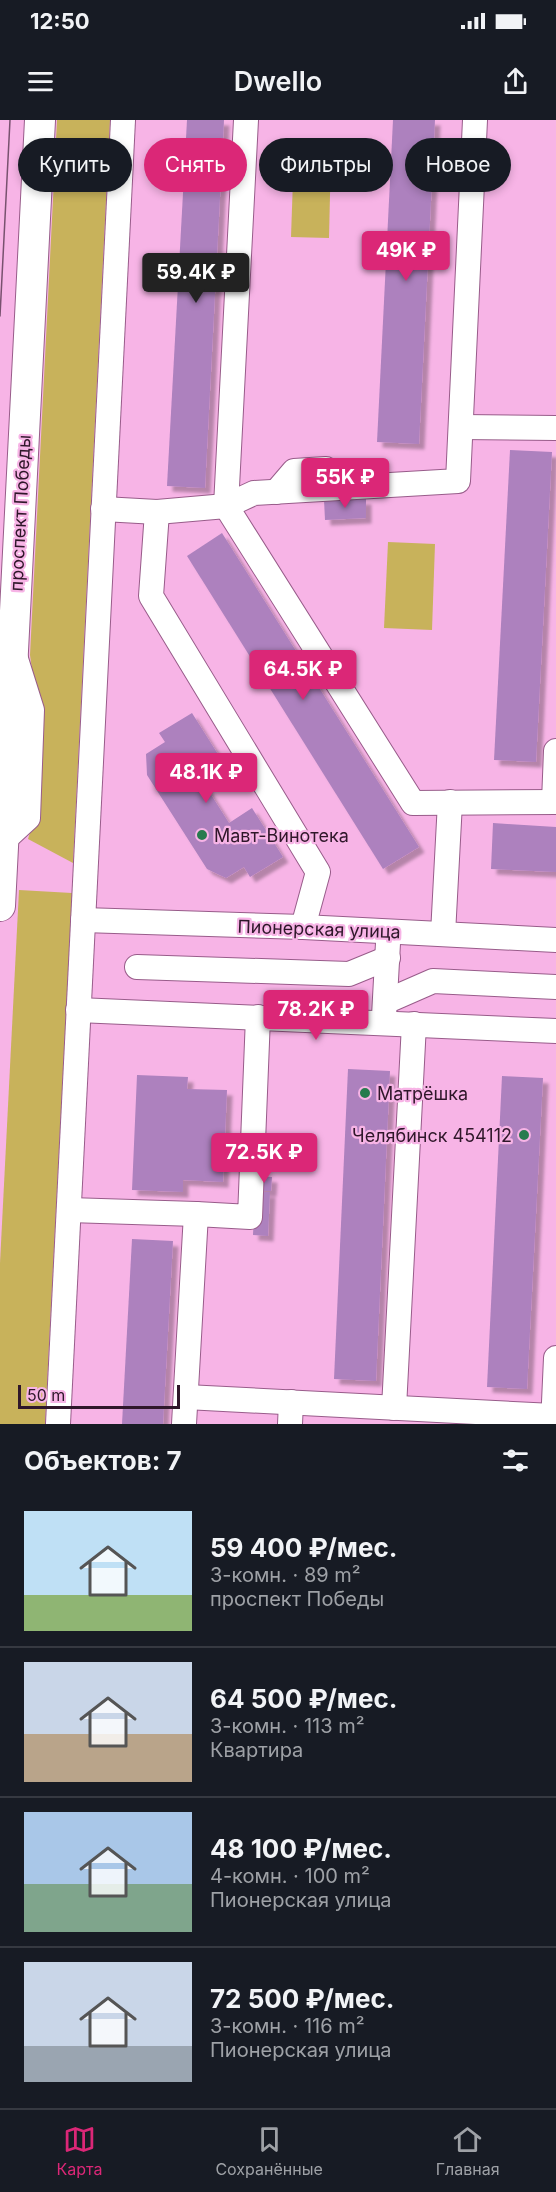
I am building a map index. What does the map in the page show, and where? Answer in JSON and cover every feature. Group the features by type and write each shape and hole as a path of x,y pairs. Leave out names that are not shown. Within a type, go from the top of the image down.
{"main road":[{"name":"проспект Победы","path":"0,906 40,120"}],"street":[{"path":"58,1424 123,120"},
{"path":"246,120 226,506 413,802 555,802 556,751"},
{"path":"103,509 157,512 226,506 254,493 458,481 475,120"},
{"path":"461,427 556,428"},
{"path":"157,512 151,596 318,872 303,927"},
{"path":"443,934 450,802"},
{"name":"Пионерская улица","path":"83,920 303,927 556,940"},
{"path":"384,1012 389,932"},
{"path":"137,967 349,974 388,958"},
{"path":"384,1012 433,981 556,987"},
{"path":"78,1010 258,1017 384,1012 414,1024 556,1031"},
{"path":"69,1210 250,1217 258,1017"},
{"path":"394,1408 414,1024"},
{"path":"184,1424 196,1214"},
{"path":"186,1397 290,1413 394,1408 553,1420 556,1358"}],"shaded area":[{"path":"57,120 110,120 109,138 56,138"},
{"path":"53,192 106,192 73,863 28,839 32,826 37,706 30,655"},
{"path":"293,192 330,192 329,238 291,237"},
{"path":"388,542 435,544 432,630 384,628"},
{"path":"19,890 72,893 45,1424 0,1424 0,1263"}],"building":[{"path":"187,120 224,120 223,138 186,138"},
{"path":"393,120 435,120 434,138 405,138 405,192 431,192 419,444 377,442 389,192 393,192"},
{"path":"183,192 220,192 205,488 167,486"},
{"path":"510,450 552,452 536,762 494,760"},
{"path":"366,499 366,518 325,520 324,500"},
{"path":"222,533 419,847 383,869 187,556"},
{"path":"192,713 221,759 198,774 229,823 252,808 283,857 250,877 244,867 226,878 207,869 147,775 146,754 165,742 159,733"},
{"path":"493,823 556,827 556,872 491,869"},
{"path":"348,1069 390,1071 376,1381 334,1379"},
{"path":"137,1075 188,1077 187,1089 227,1090 223,1182 183,1180 183,1192 132,1190"},
{"path":"502,1076 543,1078 527,1389 487,1387"},
{"path":"256,1176 272,1177 271,1191 256,1191"},
{"path":"255,1192 270,1192 268,1236 253,1235"},
{"path":"132,1239 173,1241 163,1424 122,1424"}],"tram line":[{"path":"0,316 10,120"}],"place":[{"name":"Мавт-Винотека","path":"202,835"},
{"name":"Матрёшка","path":"365,1093"},
{"name":"Челябинск 454112","path":"524,1135"}]}
